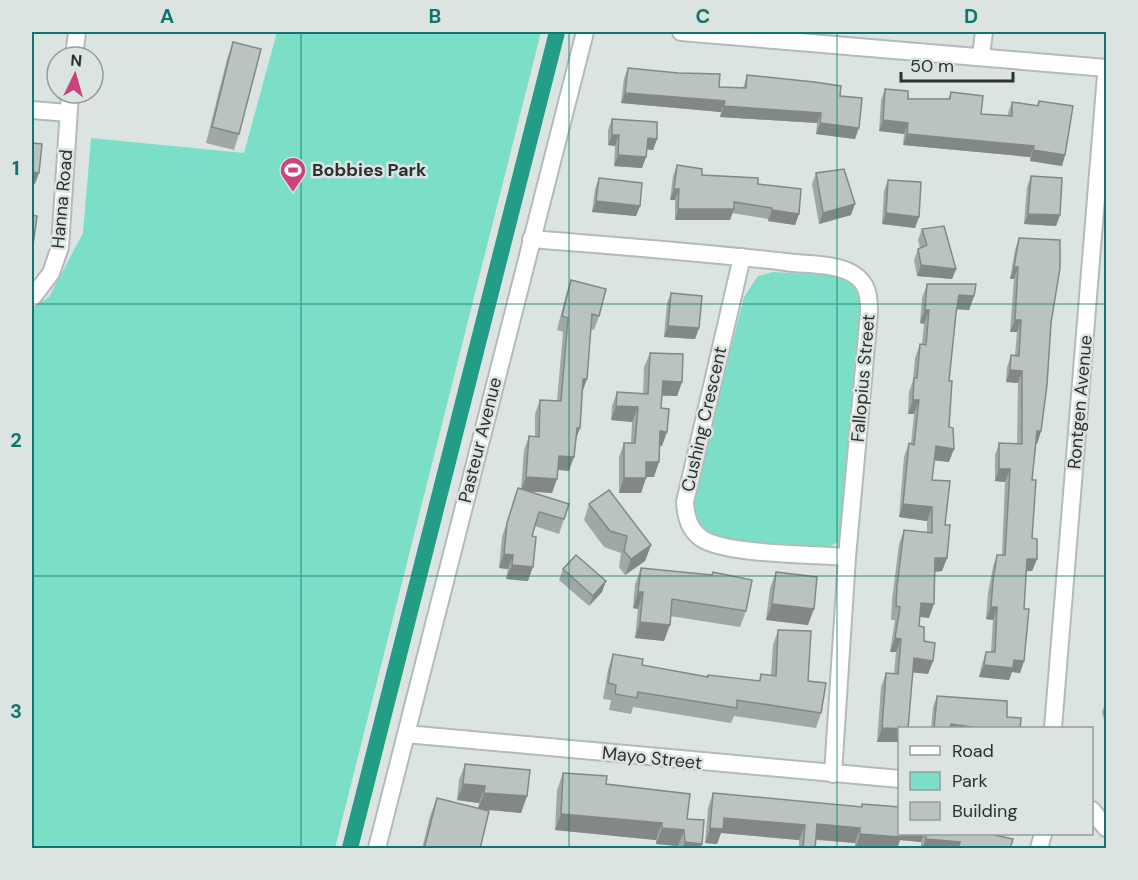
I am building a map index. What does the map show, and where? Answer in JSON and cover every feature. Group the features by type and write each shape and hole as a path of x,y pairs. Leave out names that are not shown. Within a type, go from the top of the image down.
{"street":[{"name":"Pasteur Avenue","path":"376,849 585,32"},
{"path":"681,32 1107,68"},
{"path":"981,56 984,32"},
{"name":"Rontgen Avenue","path":"1053,727 1107,75"},
{"name":"Hanna Road","path":"32,298 51,273 60,247 69,105"},
{"path":"32,110 68,114"},
{"name":"Fallopius Street","path":"531,239 742,257 851,272 864,284 869,293 847,557 833,774"},
{"name":"Cushing Crescent","path":"742,257 687,496 686,516 692,529 713,544 734,549 847,557"},
{"name":"Mayo Street","path":"406,734 898,779"},
{"path":"1093,811 1107,828"}],"green space":[{"path":"277,32 541,32 335,848 32,848 32,307 49,297 83,233 91,138 244,153"},
{"path":"773,272 846,276 858,285 863,296 846,531 840,541 825,549 713,539 696,524 693,498 744,297 758,276"}],"building":[{"path":"233,42 261,49 239,134 212,127"},
{"path":"628,68 720,74 719,87 746,88 747,75 841,86 840,96 862,98 859,128 820,123 821,113 724,106 725,101 625,93"},
{"path":"885,89 908,91 908,99 950,99 951,92 983,96 981,114 1012,116 1012,102 1038,106 1039,101 1073,106 1065,155 1033,150 1034,146 907,134 908,123 883,120"},
{"path":"612,119 657,122 657,139 648,138 646,157 618,155 619,135 612,135"},
{"path":"32,143 42,144 39,173 32,172"},
{"path":"677,165 702,169 702,175 758,178 758,184 801,189 799,214 734,202 734,209 678,209 679,189 674,189"},
{"path":"844,169 855,204 823,213 816,173"},
{"path":"1031,176 1062,178 1060,215 1028,214"},
{"path":"599,178 642,183 640,206 596,201"},
{"path":"888,180 921,182 919,217 886,213"},
{"path":"32,215 37,216 33,245 32,245"},
{"path":"944,226 956,269 921,265 918,249 927,245 922,229"},
{"path":"1019,238 1060,240 1060,268 1051,323 1041,431 1037,431 1032,480 1036,480 1032,538 1037,539 1037,559 1027,559 1024,609 1029,609 1024,661 1014,660 1013,668 984,665 986,652 995,652 997,607 991,607 993,581 997,555 1005,555 1010,469 999,469 999,443 1022,444 1022,371 1010,370 1011,355 1019,356 1021,320 1015,320 1018,267 1014,267"},
{"path":"571,280 606,289 599,316 592,314 587,379 583,379 580,428 577,428 574,457 559,456 557,479 526,477 529,436 539,437 540,400 561,401 568,318 562,316"},
{"path":"927,284 976,284 974,296 959,295 956,313 949,381 952,381 949,427 953,428 954,449 936,446 932,480 950,481 945,525 950,525 947,558 935,558 934,604 921,603 919,626 924,627 924,641 935,643 933,661 914,658 908,727 882,728 886,673 898,674 901,639 895,638 900,607 896,606 904,530 932,533 932,507 903,504 909,443 914,445 919,400 913,400 914,378 917,378 920,344 926,345 929,310 925,310"},
{"path":"671,293 702,296 699,328 668,326"},
{"path":"650,353 683,354 682,382 663,381 661,408 669,409 667,432 660,431 659,462 646,462 646,478 624,478 624,443 635,443 638,407 616,406 617,392 648,394"},
{"path":"518,488 569,504 564,519 539,512 532,536 536,537 533,567 512,565 513,555 504,554 507,523"},
{"path":"609,490 651,545 631,559 624,551 627,536 610,531 589,504"},
{"path":"576,555 606,581 593,596 563,569"},
{"path":"641,568 712,575 713,572 752,580 746,611 672,599 670,625 640,622 643,592 638,592"},
{"path":"776,572 817,577 814,609 772,604"},
{"path":"778,630 811,631 808,681 826,683 821,713 737,700 737,708 638,692 637,698 615,694 616,685 608,683 613,654 643,659 642,665 708,677 708,675 760,681 761,674 776,676"},
{"path":"937,696 1007,701 1007,717 1021,718 1020,727 973,727 951,724 950,727 934,727"},
{"path":"465,764 530,770 527,796 484,793 485,786 463,784"},
{"path":"563,773 607,776 606,784 690,794 687,819 704,820 702,844 685,842 684,830 662,828 662,823 561,814"},
{"path":"713,793 862,807 862,804 898,807 898,835 901,837 860,834 860,828 817,824 815,849 810,849 803,848 805,825 724,818 723,829 710,828"},
{"path":"437,798 489,811 480,849 424,849"},
{"path":"926,835 995,835 1013,839 1010,849 958,849 960,842 926,839"}],"waterway":[{"path":"350,848 557,32"}],"place":[{"name":"Bobbies Park","path":"293,193"}]}
